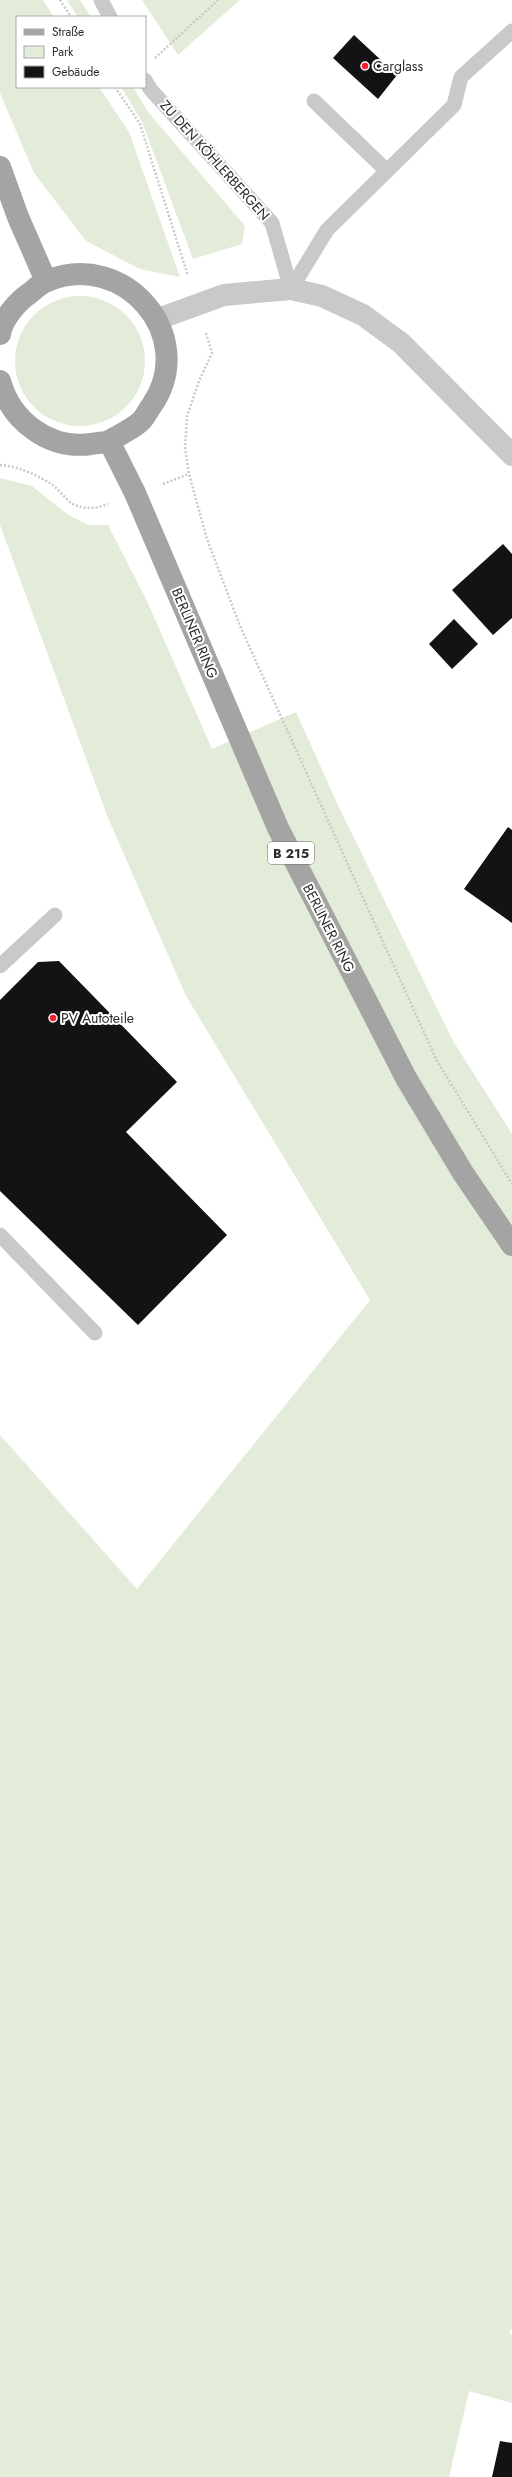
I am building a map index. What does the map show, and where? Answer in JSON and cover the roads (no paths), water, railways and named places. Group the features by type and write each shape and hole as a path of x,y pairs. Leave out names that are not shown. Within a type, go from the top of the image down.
{"main road":[{"path":"0,167 18,217 46,281"},
{"path":"0,334 18,301 46,281 78,273 110,278 137,294 158,319 167,355 161,391 141,422 109,441 79,445 49,439 23,423 2,393"},
{"name":"BERLINER RING","path":"109,441 135,493 282,835 406,1078 463,1173 512,1245"}],"street":[{"path":"158,319 197,303 224,295 291,289 322,296 363,315 401,343 512,455"}],"lane":[{"path":"101,0 109,16"},
{"path":"291,289 327,230 454,105 461,77 512,31"},
{"name":"ZU DEN KÖHLERBERGEN","path":"146,82 151,90 272,223 291,289"},
{"path":"314,101 387,171"},
{"path":"0,966 55,915"},
{"path":"0,1235 95,1333"}],"place":[{"name":"Carglass","path":"365,66"},
{"name":"PV Autoteile","path":"53,1018"}]}
